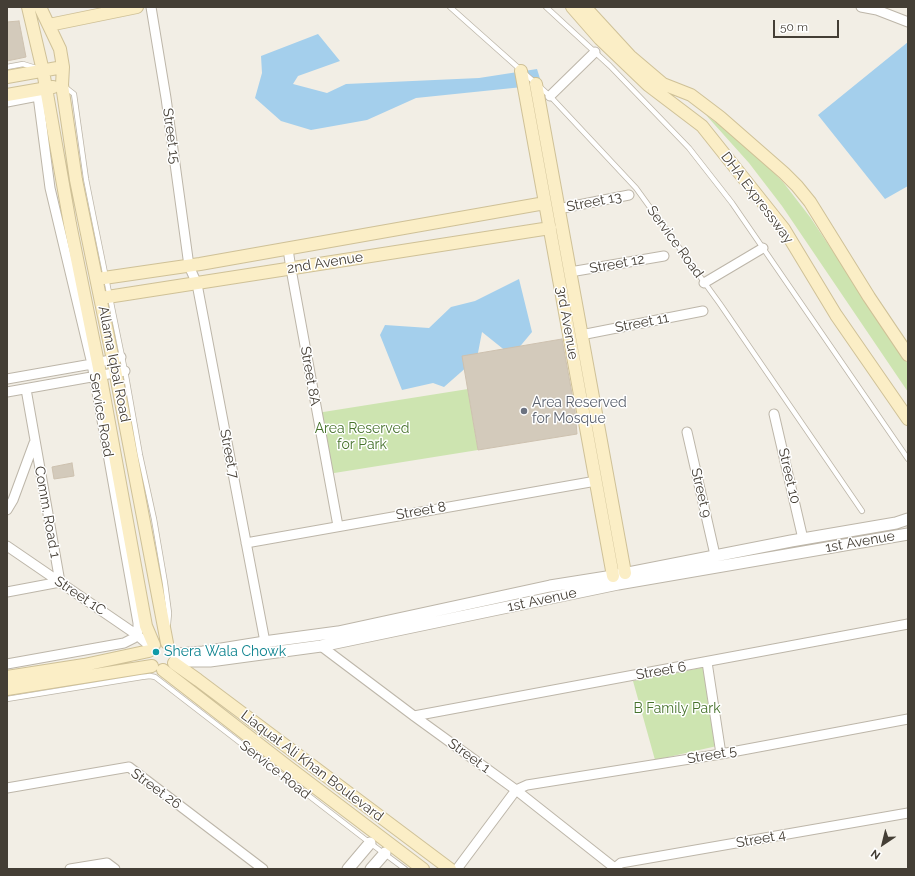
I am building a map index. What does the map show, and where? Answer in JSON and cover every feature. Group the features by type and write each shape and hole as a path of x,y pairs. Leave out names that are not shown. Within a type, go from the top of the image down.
{"main road":[{"path":"28,7 43,71 97,376 151,647 148,659 156,672"},
{"name":"Allama Iqbal Road","path":"42,7 60,49 63,67 62,85 76,180 101,278 120,371 166,643"},
{"path":"49,25 137,7"},
{"name":"DHA Expressway","path":"572,7 600,39 648,85 702,126 784,229 836,315 908,419"},
{"name":"DHA Expressway","path":"585,7 630,56 662,84 691,95 720,117 797,186 810,202 868,297 908,355"},
{"path":"7,77 63,67"},
{"name":"3rd Avenue","path":"521,71 596,481 619,575"},
{"name":"3rd Avenue","path":"536,84 581,335 619,575"},
{"path":"7,95 62,85"},
{"name":"2nd Avenue","path":"101,278 189,266 545,203"},
{"name":"2nd Avenue","path":"105,298 550,228"},
{"path":"7,677 84,665 151,647 158,643 166,643 174,649 175,659 167,669 156,672 7,689"},
{"name":"Liaquat Ali Khan Boulevard","path":"175,659 198,680 450,869"},
{"name":"Liaquat Ali Khan Boulevard","path":"156,672 287,766 423,869"}],"street":[{"name":"Street 15","path":"151,7 166,98 189,266"},
{"path":"861,7 877,10 908,22"},
{"path":"550,96 595,52"},
{"name":"Service Road","path":"7,102 38,96 50,188 95,364"},
{"name":"Street 13","path":"558,209 629,195"},
{"path":"704,283 763,248"},
{"name":"Street 8A","path":"288,249 338,526"},
{"name":"Street 12","path":"570,272 664,256"},
{"name":"Street 7","path":"189,266 197,284 265,642"},
{"name":"Street 11","path":"581,335 703,311"},
{"path":"7,379 95,364 117,358"},
{"path":"7,392 120,371"},
{"name":"Service Road","path":"97,376 138,623 137,634"},
{"name":"Comm. Road 1","path":"26,389 60,582"},
{"name":"Street 10","path":"774,414 803,539"},
{"name":"Street 9","path":"687,432 715,555"},
{"path":"7,510 13,500 34,441"},
{"name":"Street 8","path":"246,543 596,481"},
{"path":"175,659 203,652 338,632 550,586 619,575 803,539 896,524 908,519"},
{"name":"1st Avenue","path":"175,659 210,661 321,646 618,584 908,534"},
{"name":"Street 1C","path":"7,546 137,634 151,647"},
{"path":"7,592 60,582"},
{"name":"Street 6","path":"414,716 908,624"},
{"path":"7,664 124,643 134,638 137,634"},
{"name":"Street 1","path":"321,646 516,790 615,869"},
{"path":"707,662 721,754"},
{"name":"Street 5","path":"516,790 527,785 721,754 908,719"},
{"name":"Street 26","path":"7,788 130,767 263,869"},
{"path":"457,869 516,790"},
{"name":"Street 4","path":"615,869 621,863 908,813"},
{"path":"348,869 370,843"},
{"path":"371,869 384,853"},
{"path":"70,869 107,863 115,869"}],"lane":[{"name":"Service Road","path":"450,7 550,96 636,188 704,283 862,511"},
{"path":"546,7 595,52 689,148 732,204 763,248 908,459"},
{"path":"7,67 23,64 43,71"},
{"path":"7,699 150,676 156,672"},
{"name":"Service Road","path":"156,672 370,843 405,869"}],"green space":[{"path":"706,115 738,139 767,166 783,182 810,217 908,364 908,392 782,206 749,163"},
{"name":"Area Reserved for Park","path":"468,389 478,450 328,474 317,413"},
{"name":"B Family Park","path":"706,667 717,746 655,760 633,681"}],"water":[{"path":"318,34 340,61 298,76 293,84 327,93 346,84 479,78 537,69 542,85 416,98 367,120 311,130 281,121 255,98 262,73 261,56"},
{"path":"908,42 908,186 885,199 818,115"},
{"path":"519,279 532,332 512,356 482,332 477,358 444,387 433,383 402,390 380,335 385,325 429,328 451,307 475,301"}],"building":[{"path":"19,21 26,57 7,61 7,22"},
{"name":"Area Reserved for Mosque","path":"562,339 575,410 577,434 478,450 462,356"},
{"path":"72,463 74,476 54,479 52,467"}],"place":[{"name":"Area Reserved for Mosque","path":"524,411"},
{"name":"Shera Wala Chowk","path":"156,652"}]}
